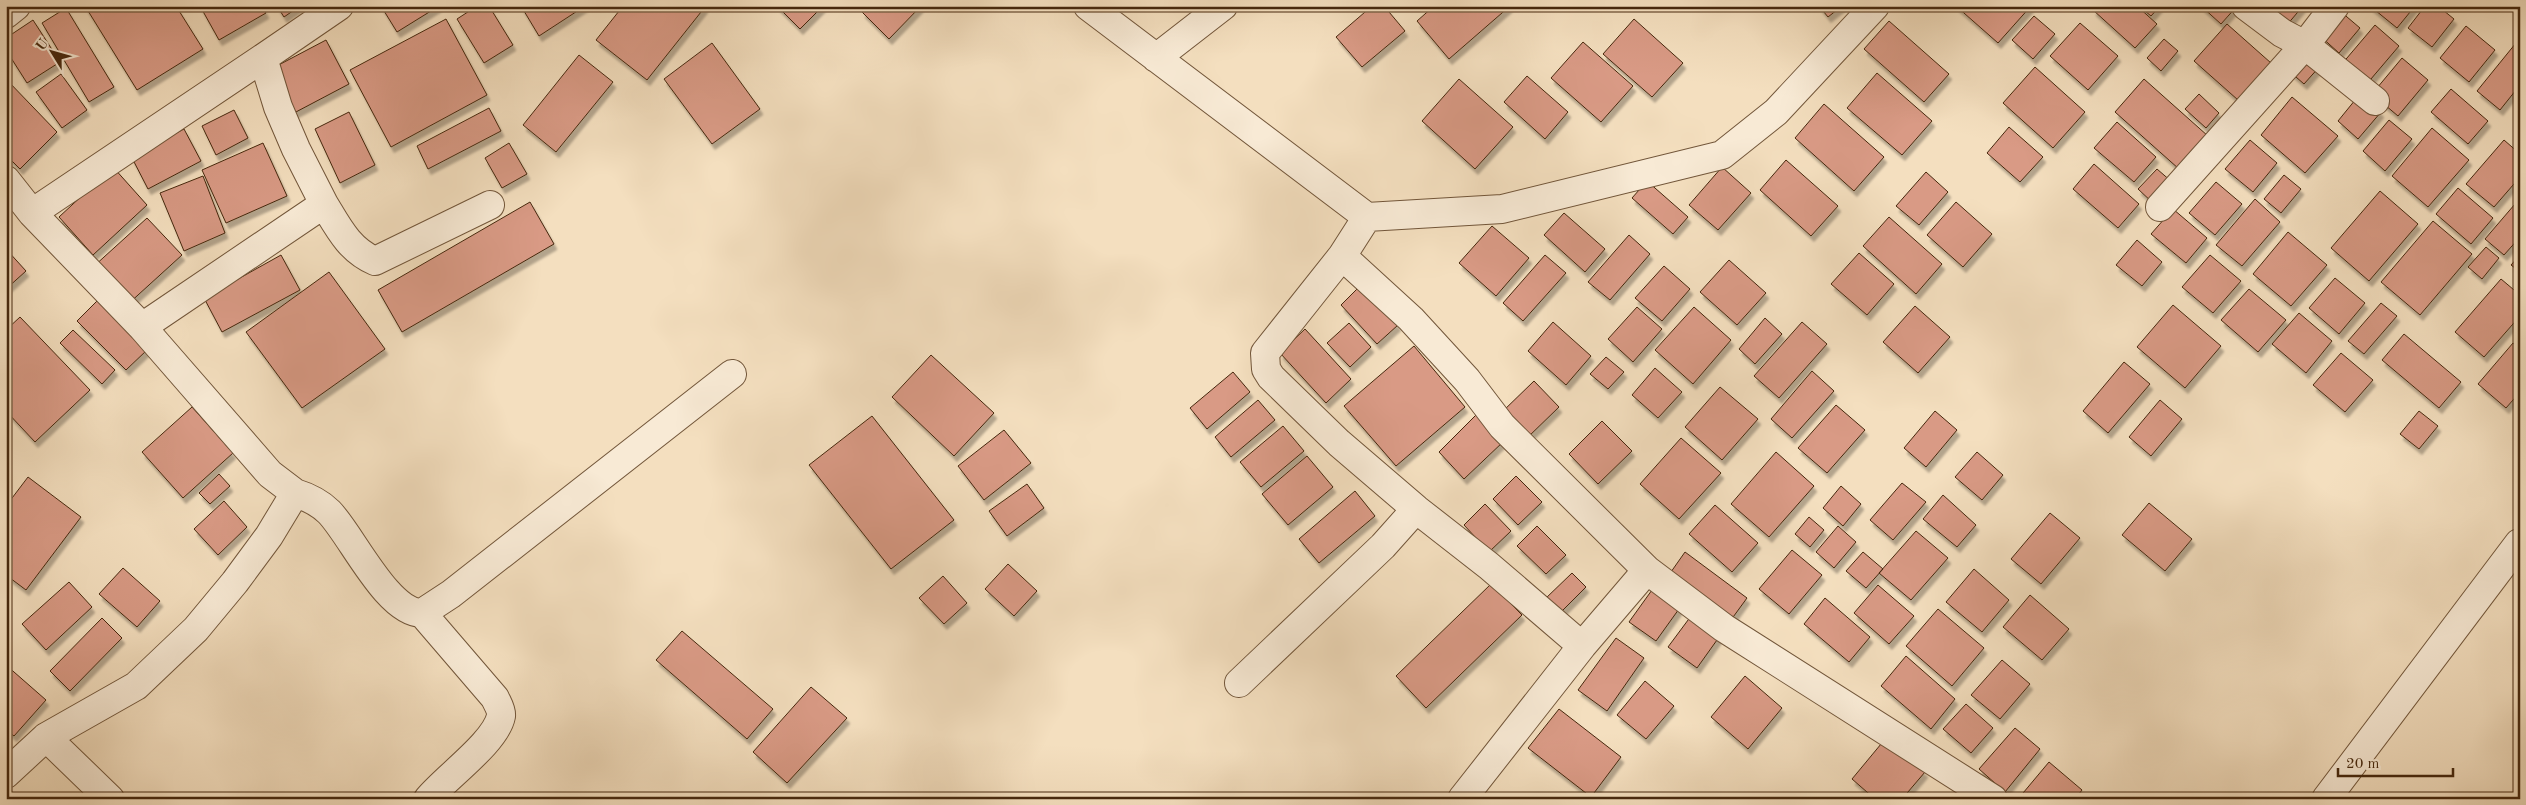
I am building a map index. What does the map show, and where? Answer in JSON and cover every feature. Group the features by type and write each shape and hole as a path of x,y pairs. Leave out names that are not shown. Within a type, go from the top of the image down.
{"street":[{"path":"6,14 16,6"},
{"path":"32,214 339,6"},
{"path":"1088,6 1367,217 1502,209 1722,155 1776,112 1875,6"},
{"path":"1156,58 1222,6"},
{"path":"2246,6 2282,33 2305,45 2375,100"},
{"path":"2160,207 2305,45 2335,6"},
{"path":"263,58 282,115 324,204 350,245 361,255 375,261 490,206"},
{"path":"6,180 32,214 142,327 270,474 295,493 310,497 329,513 373,575 411,611 422,613 494,698 502,712 501,718 487,739 441,783 428,799"},
{"path":"142,327 324,204"},
{"path":"1367,217 1342,256 1265,353 1266,369 1271,377 1339,443 1416,509 1489,566 1582,646"},
{"path":"1342,256 1411,319 1467,380 1502,426 1646,570 1724,628 1993,799"},
{"path":"422,613 451,594 732,374"},
{"path":"6,774 46,737 136,686 196,629 235,582 269,536 295,493"},
{"path":"1239,683 1383,546 1416,509"},
{"path":"2326,799 2519,543"},
{"path":"1462,799 1582,646 1646,570"},
{"path":"46,737 110,799"}],"building":[{"path":"85,6 176,6 203,49 137,90"},
{"path":"200,6 262,6 266,13 219,40"},
{"path":"277,6 300,6 284,17"},
{"path":"381,6 439,6 397,32"},
{"path":"477,6 489,6 513,45 484,63 457,19"},
{"path":"521,6 585,6 539,36"},
{"path":"623,6 705,7 647,80 596,40"},
{"path":"777,6 823,6 800,29"},
{"path":"867,6 921,6 889,39 862,12"},
{"path":"1372,6 1384,6 1405,31 1362,67 1336,37"},
{"path":"1434,6 1510,6 1449,59 1417,21"},
{"path":"1819,6 1842,6 1828,17"},
{"path":"1956,6 2031,6 1998,43"},
{"path":"2096,6 2137,6 2157,24 2135,48 2093,10"},
{"path":"2139,6 2160,6 2151,16"},
{"path":"2201,6 2237,6 2221,24"},
{"path":"2263,6 2303,6 2286,26"},
{"path":"2370,6 2415,6 2397,28"},
{"path":"2425,6 2438,6 2454,19 2432,47 2408,28"},
{"path":"66,8 114,87 89,102 42,23"},
{"path":"2340,11 2360,28 2339,53 2319,35"},
{"path":"2034,16 2055,34 2033,59 2012,40"},
{"path":"446,19 487,95 391,147 350,70"},
{"path":"1634,19 1683,63 1652,97 1603,54"},
{"path":"33,20 60,62 27,83 6,50 6,38"},
{"path":"1889,21 1949,74 1924,102 1864,49"},
{"path":"2080,23 2118,56 2088,90 2050,56"},
{"path":"2227,24 2271,63 2238,100 2194,61"},
{"path":"2375,25 2399,46 2365,86 2341,65"},
{"path":"2466,26 2495,50 2469,82 2440,58"},
{"path":"2520,38 2520,85 2500,110 2477,91"},
{"path":"2164,39 2178,51 2161,71 2147,58"},
{"path":"326,40 349,84 294,113 271,69"},
{"path":"1583,42 1633,86 1601,122 1551,78"},
{"path":"712,43 760,109 712,144 664,79"},
{"path":"2304,51 2321,65 2304,84 2288,70"},
{"path":"579,55 613,82 556,152 523,125"},
{"path":"2402,58 2428,80 2398,116 2372,94"},
{"path":"2035,67 2085,112 2053,148 2003,103"},
{"path":"1877,73 1932,121 1902,155 1847,108"},
{"path":"61,74 87,110 62,128 36,92"},
{"path":"1527,76 1568,112 1545,139 1504,102"},
{"path":"6,79 57,132 20,169 6,155"},
{"path":"1459,79 1513,127 1475,169 1422,121"},
{"path":"2144,79 2208,136 2179,169 2115,112"},
{"path":"2451,89 2488,121 2468,144 2431,112"},
{"path":"2199,94 2219,113 2206,128 2185,109"},
{"path":"2360,94 2381,112 2358,139 2338,121"},
{"path":"2292,97 2338,136 2305,173 2261,135"},
{"path":"1824,104 1884,157 1854,191 1795,138"},
{"path":"489,108 501,131 428,169 417,146"},
{"path":"234,110 248,138 216,155 202,126"},
{"path":"349,112 375,165 340,183 315,129"},
{"path":"2389,120 2412,139 2385,171 2363,151"},
{"path":"2117,122 2156,157 2134,182 2094,148"},
{"path":"2009,127 2043,157 2020,182 1987,153"},
{"path":"2432,128 2469,160 2428,207 2392,176"},
{"path":"184,129 201,161 148,189 131,156"},
{"path":"2250,140 2277,163 2253,192 2225,169"},
{"path":"2504,140 2520,154 2520,177 2494,207 2466,184"},
{"path":"263,143 287,196 226,223 202,170"},
{"path":"509,143 527,174 502,188 485,158"},
{"path":"1786,160 1838,206 1811,236 1760,190"},
{"path":"2094,164 2139,204 2118,228 2073,189"},
{"path":"113,167 147,205 93,255 59,217"},
{"path":"1722,167 1751,193 1718,230 1689,205"},
{"path":"2157,169 2172,182 2153,203 2138,189"},
{"path":"1926,172 1948,192 1919,225 1896,206"},
{"path":"2284,175 2301,189 2281,213 2264,199"},
{"path":"203,176 225,233 184,251 160,193"},
{"path":"1647,181 1688,217 1673,234 1632,198"},
{"path":"2216,182 2242,204 2215,235 2189,213"},
{"path":"2458,188 2493,218 2471,244 2436,214"},
{"path":"2380,191 2418,224 2369,281 2331,248"},
{"path":"2255,199 2280,222 2242,266 2216,245"},
{"path":"530,202 554,244 402,332 378,290"},
{"path":"1956,202 1992,234 1963,267 1927,235"},
{"path":"2515,204 2520,208 2520,237 2504,255 2485,239"},
{"path":"2173,209 2207,238 2186,263 2151,234"},
{"path":"1564,213 1605,249 1585,272 1544,235"},
{"path":"1889,217 1942,264 1916,294 1863,246"},
{"path":"147,218 182,255 127,305 93,267"},
{"path":"2433,221 2472,254 2420,315 2381,282"},
{"path":"1492,226 1529,258 1496,296 1459,263"},
{"path":"2288,232 2327,265 2291,306 2253,274"},
{"path":"1629,235 1650,254 1610,300 1588,282"},
{"path":"2137,240 2162,262 2142,286 2116,265"},
{"path":"2486,247 2499,258 2482,279 2468,267"},
{"path":"6,249 26,271 6,289"},
{"path":"1859,253 1894,284 1867,315 1831,284"},
{"path":"281,255 300,290 222,332 204,298"},
{"path":"1545,255 1566,273 1523,321 1503,303"},
{"path":"2210,255 2241,281 2213,313 2182,287"},
{"path":"2520,255 2520,272 2511,265"},
{"path":"1729,260 1766,293 1737,325 1700,292"},
{"path":"1664,266 1690,289 1662,321 1635,298"},
{"path":"329,272 385,349 302,408 246,332"},
{"path":"2335,278 2365,303 2339,334 2309,308"},
{"path":"2501,279 2520,295 2520,316 2484,357 2455,332"},
{"path":"1361,285 1398,325 1377,344 1341,305"},
{"path":"2249,289 2286,320 2258,352 2221,320"},
{"path":"97,301 147,350 126,370 77,321"},
{"path":"2381,303 2397,316 2364,354 2348,341"},
{"path":"2173,305 2221,346 2185,388 2137,347"},
{"path":"1915,306 1950,337 1918,373 1883,342"},
{"path":"1637,307 1662,329 1633,362 1608,339"},
{"path":"1694,307 1731,340 1693,384 1655,350"},
{"path":"2299,313 2332,341 2306,373 2272,344"},
{"path":"20,317 90,390 35,442 6,411 6,330"},
{"path":"1765,318 1782,334 1755,364 1739,349"},
{"path":"1553,322 1591,356 1566,385 1528,351"},
{"path":"1802,322 1827,344 1779,398 1754,376"},
{"path":"1349,323 1371,347 1350,367 1327,343"},
{"path":"1305,329 1351,379 1326,403 1280,353"},
{"path":"73,330 115,370 102,384 60,343"},
{"path":"2404,334 2461,382 2439,408 2382,360"},
{"path":"2513,343 2520,348 2520,392 2506,408 2478,384"},
{"path":"1414,346 1465,407 1396,466 1344,406"},
{"path":"2341,353 2373,380 2345,412 2313,385"},
{"path":"931,355 994,413 954,456 892,397"},
{"path":"1606,357 1624,372 1608,389 1590,374"},
{"path":"2124,362 2150,384 2108,433 2083,411"},
{"path":"1655,368 1682,392 1658,418 1632,395"},
{"path":"1812,371 1834,391 1792,438 1771,419"},
{"path":"1233,372 1250,392 1207,429 1190,408"},
{"path":"1534,381 1559,407 1526,439 1501,413"},
{"path":"1720,387 1758,419 1722,460 1685,427"},
{"path":"1258,400 1275,420 1231,457 1215,437"},
{"path":"2160,400 2182,419 2151,456 2129,437"},
{"path":"1836,405 1865,430 1827,473 1798,448"},
{"path":"192,407 233,453 183,498 142,452"},
{"path":"1935,411 1957,430 1926,467 1904,448"},
{"path":"2419,411 2438,426 2419,449 2400,434"},
{"path":"1478,413 1504,441 1464,479 1439,452"},
{"path":"872,416 954,520 891,569 809,465"},
{"path":"1602,421 1632,451 1598,484 1569,454"},
{"path":"1283,426 1304,451 1261,487 1240,462"},
{"path":"1004,430 1031,463 984,500 958,466"},
{"path":"1681,438 1721,473 1679,519 1640,484"},
{"path":"1776,452 1814,486 1769,537 1731,504"},
{"path":"1977,452 2003,475 1982,500 1955,477"},
{"path":"1307,456 1333,487 1288,525 1262,494"},
{"path":"219,474 230,486 210,504 199,493"},
{"path":"1516,476 1542,502 1518,525 1493,499"},
{"path":"28,477 81,517 26,590 6,575 6,506"},
{"path":"1902,483 1926,502 1893,540 1870,520"},
{"path":"1027,484 1044,508 1007,536 989,511"},
{"path":"1841,486 1861,504 1843,526 1823,508"},
{"path":"1355,491 1375,516 1319,563 1299,539"},
{"path":"1943,495 1976,525 1957,547 1923,519"},
{"path":"224,501 247,527 218,555 194,529"},
{"path":"2149,503 2192,539 2165,571 2122,535"},
{"path":"1485,504 1511,531 1489,552 1464,525"},
{"path":"1715,505 1758,543 1732,572 1689,534"},
{"path":"2050,513 2080,538 2041,584 2011,559"},
{"path":"1809,517 1824,530 1810,547 1795,534"},
{"path":"1537,526 1566,555 1546,574 1517,546"},
{"path":"1838,526 1856,542 1834,568 1816,552"},
{"path":"1916,531 1948,558 1911,600 1879,573"},
{"path":"1792,550 1822,575 1789,614 1759,589"},
{"path":"1685,552 1747,598 1728,624 1666,579"},
{"path":"1863,552 1883,569 1866,588 1846,571"},
{"path":"1008,564 1037,591 1014,616 985,589"},
{"path":"123,568 160,601 137,627 99,594"},
{"path":"1974,569 2009,600 1982,632 1946,602"},
{"path":"1572,573 1586,587 1559,614 1545,599"},
{"path":"943,576 967,603 944,624 919,598"},
{"path":"69,582 92,607 46,650 22,624"},
{"path":"1657,583 1684,602 1656,641 1629,622"},
{"path":"1491,584 1522,615 1426,708 1396,676"},
{"path":"1878,585 1914,616 1889,644 1854,613"},
{"path":"2030,595 2069,629 2042,660 2003,627"},
{"path":"1825,598 1870,637 1849,662 1804,624"},
{"path":"1938,609 1984,648 1952,686 1906,646"},
{"path":"1694,612 1722,633 1697,668 1668,647"},
{"path":"102,618 122,638 70,691 50,671"},
{"path":"682,631 773,709 747,739 656,660"},
{"path":"1616,638 1644,658 1607,711 1578,690"},
{"path":"1906,656 1955,699 1931,729 1881,686"},
{"path":"2002,660 2030,684 2000,719 1971,695"},
{"path":"6,665 46,700 14,736 6,730"},
{"path":"1745,676 1782,708 1748,749 1711,717"},
{"path":"1645,681 1674,706 1646,739 1617,715"},
{"path":"811,687 847,718 787,783 753,752"},
{"path":"1966,704 1993,728 1971,753 1943,729"},
{"path":"1559,709 1621,757 1591,797 1528,748"},
{"path":"2015,728 2040,749 2005,792 1979,769"},
{"path":"1886,738 1925,772 1902,799 1875,799 1852,779"},
{"path":"2049,762 2082,790 2075,799 2018,799"}]}
